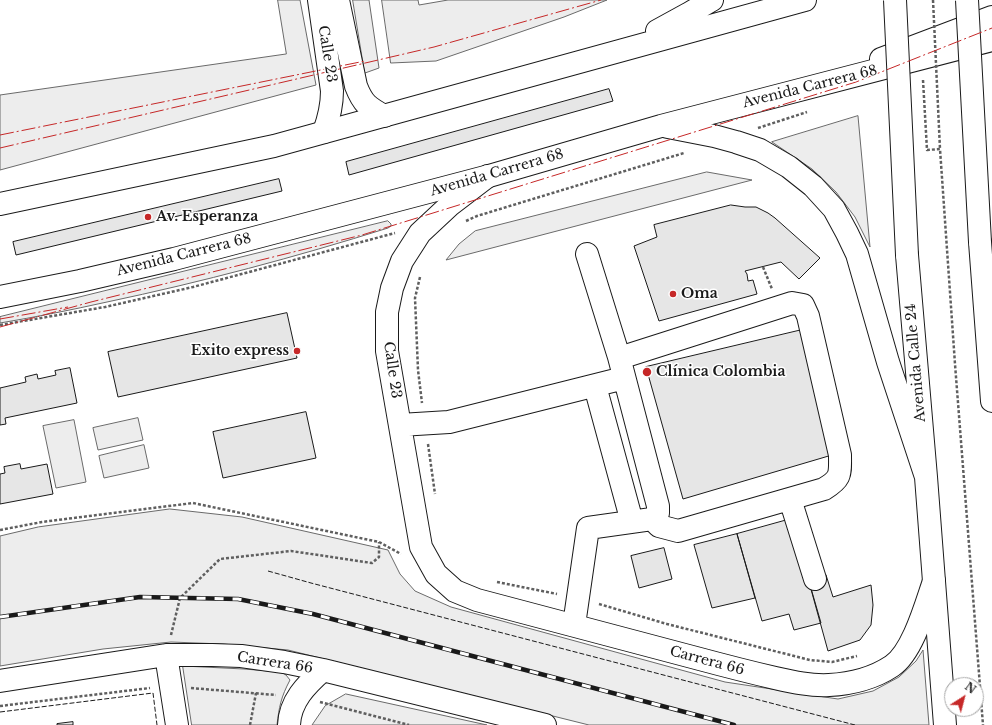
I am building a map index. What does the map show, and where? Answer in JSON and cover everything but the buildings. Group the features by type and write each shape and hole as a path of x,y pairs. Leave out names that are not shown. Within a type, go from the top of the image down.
{"main road":[{"name":"Calle 23","path":"319,0 332,91 332,105 324,132"},
{"name":"Calle 23","path":"338,0 356,86 361,97 370,108 384,116"},
{"path":"624,50 712,0"},
{"path":"0,204 274,146 805,0"},
{"path":"771,9 810,0"},
{"name":"Avenida Calle 24","path":"895,0 907,255 945,725"},
{"path":"967,0 980,242 992,401"},
{"path":"797,91 992,18"},
{"name":"Avenida Carrera 68","path":"0,297 174,259 489,176 661,126 992,40"},
{"path":"661,126 714,136 760,150 789,167 813,186 834,209 847,233 866,283 888,362 926,477"},
{"name":"Calle 23","path":"436,574 421,547 387,351 387,312 392,288 402,261 420,233 450,204 489,176"},
{"path":"574,625 588,528 642,520 658,513 658,506 619,357 587,254"},
{"path":"619,357 792,303 802,305 808,316 840,455 840,474 835,483 824,489 678,531 642,520"},
{"path":"400,425 449,422 624,378"},
{"path":"594,386 642,520"},
{"path":"790,499 815,579"},
{"name":"Carrera 66","path":"436,574 455,591 477,600 753,673 800,683 829,685 860,680 893,666 905,653 913,639 934,581"},
{"path":"166,655 177,725"},
{"name":"Carrera 66","path":"0,681 166,655 242,656 284,662 323,670 545,725"},
{"path":"289,725 292,709 298,697 309,682 323,670"}],"path":[{"path":"933,0 940,149 954,356 983,725"},
{"path":"923,74 927,150 940,149"},
{"path":"463,222 484,214 682,153 690,152"},
{"path":"0,325 105,307 193,287 395,232"},
{"path":"422,272 415,298 418,370 424,423 435,494"},
{"path":"0,530 42,522 192,503 379,542 405,556"},
{"path":"166,655 180,598 220,559 291,551 372,563 379,557 379,542"},
{"path":"496,582 578,598 667,624 810,660 832,662 857,656"},
{"path":"250,725 256,693"},
{"path":"298,697 409,725"}],"shaded area":[{"path":"278,0 300,0 316,85 0,170 0,95 286,54"},
{"path":"353,0 369,0 379,68 365,73"},
{"path":"382,0 418,0 419,5 448,0 607,0 564,17 436,61 391,63"},
{"path":"858,116 870,247 855,217 836,192 812,169 772,142"},
{"path":"707,172 752,180 446,260 459,244 475,231"},
{"path":"388,221 391,226 388,228 249,268 67,311 0,323 0,317"},
{"path":"138,418 143,440 98,450 93,428"},
{"path":"74,420 86,482 56,488 43,426"},
{"path":"144,445 149,468 104,478 99,456"},
{"path":"170,509 242,517 388,550 400,574 415,591 451,607 725,682 838,699 873,691 899,677 916,661 923,650 929,725 589,725 288,650 223,644 171,642 103,649 0,666 0,536 38,527"},
{"path":"183,666 281,672 286,675 290,680 281,702 277,725 192,725"},
{"path":"346,694 487,725 312,725 325,706"}],"railway":[{"path":"0,617 140,597 238,599 313,614 734,725"}],"fence":[{"path":"268,571 855,725"},
{"path":"0,712 153,693 157,725"}],"power":[{"path":"0,148 434,47 601,0"},
{"path":"0,327 91,302 362,235 856,82 992,28"},
{"path":"0,135 365,61"},
{"path":"0,319 68,307"}],"place":[{"name":"Av. Esperanza","path":"148,217"},
{"name":"Oma","path":"673,294"},
{"name":"Exito express","path":"297,351"},
{"name":"Clínica Colombia","path":"647,372"}]}
